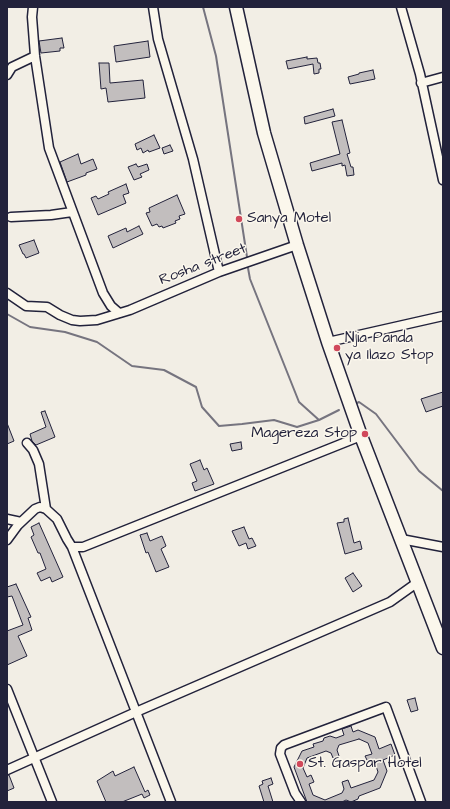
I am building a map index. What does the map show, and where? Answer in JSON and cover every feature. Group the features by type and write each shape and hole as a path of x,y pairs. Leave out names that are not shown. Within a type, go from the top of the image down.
{"highway":[{"path":"236,7 263,127 297,245 328,342 361,436 443,648"}],"street":[{"path":"33,7 32,17 35,56 47,140 72,212 103,292 111,306 120,313"},
{"path":"153,7 158,39 193,159 219,272"},
{"path":"401,7 422,83 443,180"},
{"path":"7,75 12,67 35,56"},
{"path":"422,83 443,77"},
{"path":"11,217 17,218 72,212"},
{"name":"Rosha street","path":"7,293 26,306 47,307 60,315 76,321 97,320 130,310 219,272 297,245"},
{"path":"328,342 443,316"},
{"path":"72,547 83,547 361,436"},
{"path":"27,443 33,450 39,464 46,509"},
{"path":"7,540 21,522 35,509 46,509 57,519 72,547 171,802"},
{"path":"7,518 21,522"},
{"path":"401,539 443,547"},
{"path":"7,770 136,712 390,602 418,582"},
{"path":"7,689 52,802"},
{"path":"301,802 295,793 280,754 281,748 284,744 386,707 421,802"}],"building":[{"path":"62,38 64,48 60,48 60,51 41,53 39,41"},
{"path":"148,41 150,57 116,62 114,46"},
{"path":"307,57 307,59 317,58 321,69 319,69 319,73 314,74 313,64 288,69 286,61"},
{"path":"99,63 109,63 110,83 143,80 145,98 108,102 106,88 101,89"},
{"path":"373,70 375,79 350,84 348,77"},
{"path":"333,109 335,116 305,124 304,117"},
{"path":"342,120 350,153 347,154 351,167 353,167 354,175 347,176 345,165 342,166 342,163 312,171 310,163 340,154 332,122"},
{"path":"154,135 160,148 149,152 148,150 143,153 141,148 137,150 135,144"},
{"path":"170,145 173,151 164,154 162,148"},
{"path":"78,154 81,164 93,159 97,169 67,182 60,162"},
{"path":"136,164 138,167 147,164 149,170 140,174 142,177 134,180 128,167"},
{"path":"126,184 129,193 123,195 126,203 98,215 91,198 96,196 98,199 109,194 108,192"},
{"path":"177,195 185,214 179,216 180,219 175,221 176,223 163,228 162,226 159,227 157,224 152,226 146,213 150,212 149,208"},
{"path":"139,226 143,234 113,248 108,236 126,228 127,232"},
{"path":"34,240 39,253 26,258 19,245"},
{"path":"443,392 443,406 426,412 421,399"},
{"path":"45,411 55,437 36,445 32,441 30,434 46,427 41,412"},
{"path":"7,423 14,441 7,444"},
{"path":"241,442 242,449 232,451 230,444"},
{"path":"200,460 204,470 207,468 214,484 195,491 192,483 197,481 190,464"},
{"path":"348,518 354,543 360,541 362,549 345,554 337,523 344,522 344,519"},
{"path":"39,523 63,577 52,582 50,577 41,581 37,573 46,569 40,553 38,553 31,537 34,535 31,527"},
{"path":"244,527 249,539 252,538 256,546 248,549 246,543 239,546 232,531"},
{"path":"147,533 150,541 162,536 166,546 161,549 169,567 156,572 148,552 146,553 140,535"},
{"path":"353,573 362,586 353,592 345,578"},
{"path":"16,584 31,617 28,618 32,630 18,636 27,656 7,665 7,631 23,625 12,596 7,597 7,587"},
{"path":"415,698 418,710 411,712 407,700"},
{"name":"St. Gaspar Hotel","path":"351,726 353,732 358,730 375,737 379,749 391,744 395,755 383,760 387,771 380,788 359,796 358,799 351,802 346,800 342,802 307,802 294,767 302,751 314,747 313,744 323,741 324,738 330,736 336,738 344,735 342,729","holes":["359,739 368,743 372,754 365,756 368,762 374,760 378,772 374,780 351,788 348,780 342,782 344,789 342,793 325,800 313,795 309,784 314,782 311,775 307,777 303,768 307,758 326,751 331,753 333,758 339,756 337,750 339,745"]},
{"path":"134,767 145,792 148,790 150,795 144,798 142,794 122,802 106,802 97,781 113,771 115,776"},
{"path":"7,775 9,775 14,788 7,791"},
{"path":"271,778 273,784 268,786 273,802 264,802 259,786 263,784 262,781"}],"waterway":[{"path":"203,7 216,56 247,257"},
{"path":"248,268 250,279 299,402 319,420 339,410"},
{"path":"7,314 30,327 65,332 97,342 132,366 164,370 196,387 202,407 219,426 274,420 297,427 319,420"},
{"path":"355,404 359,402 376,414 419,471 443,491"}],"place":[{"name":"Sanya Motel","path":"239,219"},
{"name":"Njia Panda ya Ilazo Stop","path":"337,348"},
{"name":"Magereza Stop","path":"365,434"},
{"name":"St. Gaspar Hotel","path":"300,764"}]}
